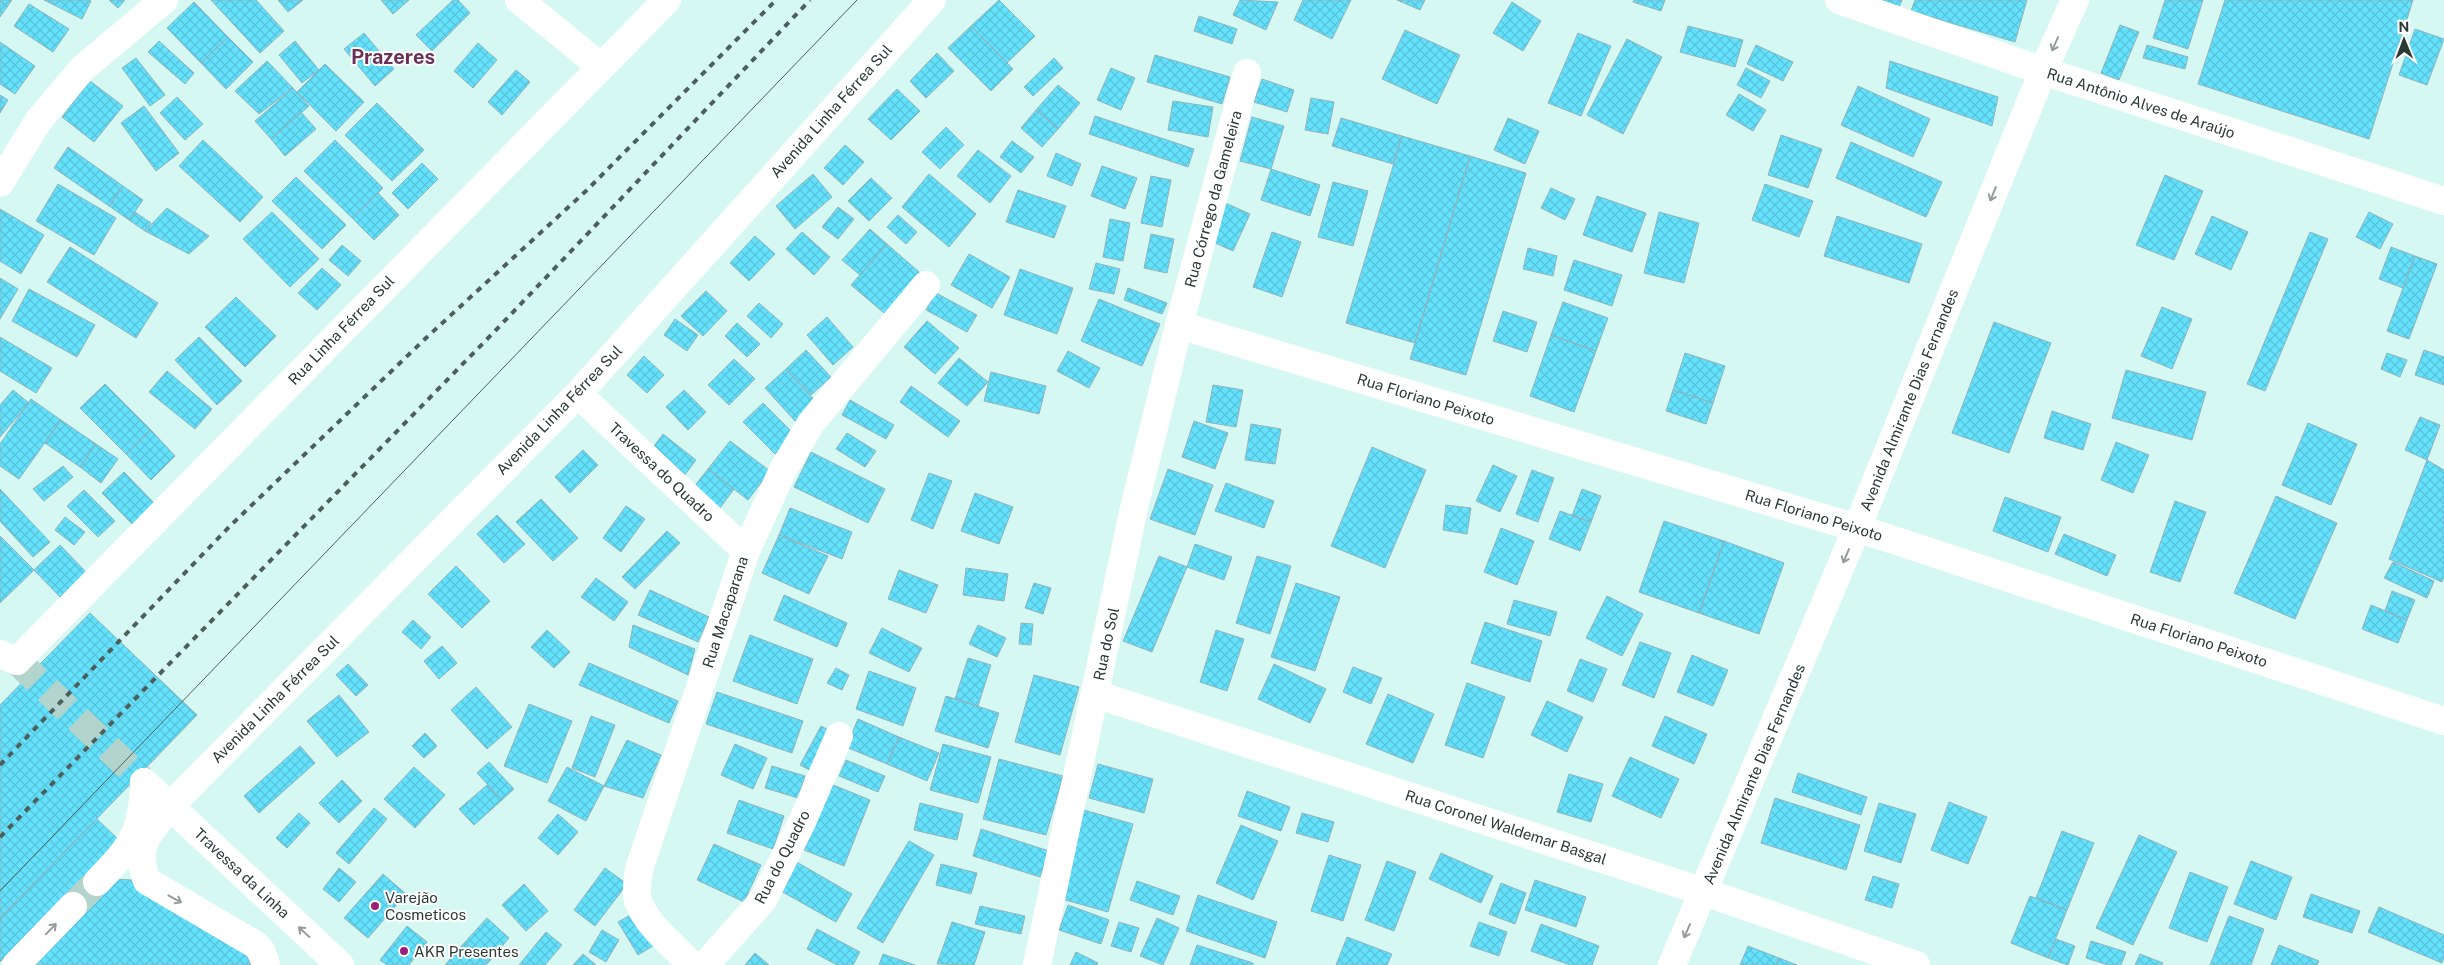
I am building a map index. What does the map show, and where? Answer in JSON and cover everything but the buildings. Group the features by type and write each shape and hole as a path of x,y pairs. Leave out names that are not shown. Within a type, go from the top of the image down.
{"street":[{"path":"0,183 39,120 83,68 164,0"},
{"path":"519,0 600,66"},
{"name":"Rua Linha Férrea Sul","path":"8,658 667,0"},
{"name":"Avenida Linha Férrea Sul","path":"147,881 142,870 140,854 144,843 170,806 578,394 932,0"},
{"name":"Rua Antônio Alves de Araújo","path":"1839,0 2043,71 2444,201"},
{"name":"Avenida Almirante Dias Fernandes","path":"1672,965 1858,528 2043,71 2075,0"},
{"name":"Rua Córrego da Gameleira","path":"1179,325 1247,73"},
{"name":"Rua Macaparana","path":"692,965 644,912 638,901 638,876 746,550 783,470 811,423 926,285"},
{"name":"Rua Floriano Peixoto","path":"1179,325 1858,528 2444,721"},
{"name":"Rua do Sol","path":"1037,965 1134,508 1179,325"},
{"name":"Travessa do Quadro","path":"578,394 746,550"},
{"name":"Rua Coronel Waldemar Basgal","path":"1095,694 1704,892 1916,965"},
{"name":"Rua do Quadro","path":"705,965 762,900 802,822 839,736"},
{"name":"Travessa da Linha","path":"147,881 136,873 125,870 102,877 133,840 144,805 144,782 340,965"},
{"path":"147,881 256,945 262,952 266,965"},
{"path":"16,965 73,906"}],"tunnel":[{"path":"17,661 144,782"},
{"path":"73,906 97,882"}],"tram line":[{"path":"0,891 857,0"}],"railway":[{"path":"0,765 230,526 426,338 587,190 776,0"},
{"path":"0,837 496,330 810,0"}],"place":[{"name":"Varejão Cosmeticos","path":"375,906"},
{"name":"AKR Presentes","path":"404,951"}],"district":[{"name":"Prazeres","path":"393,57"}]}
